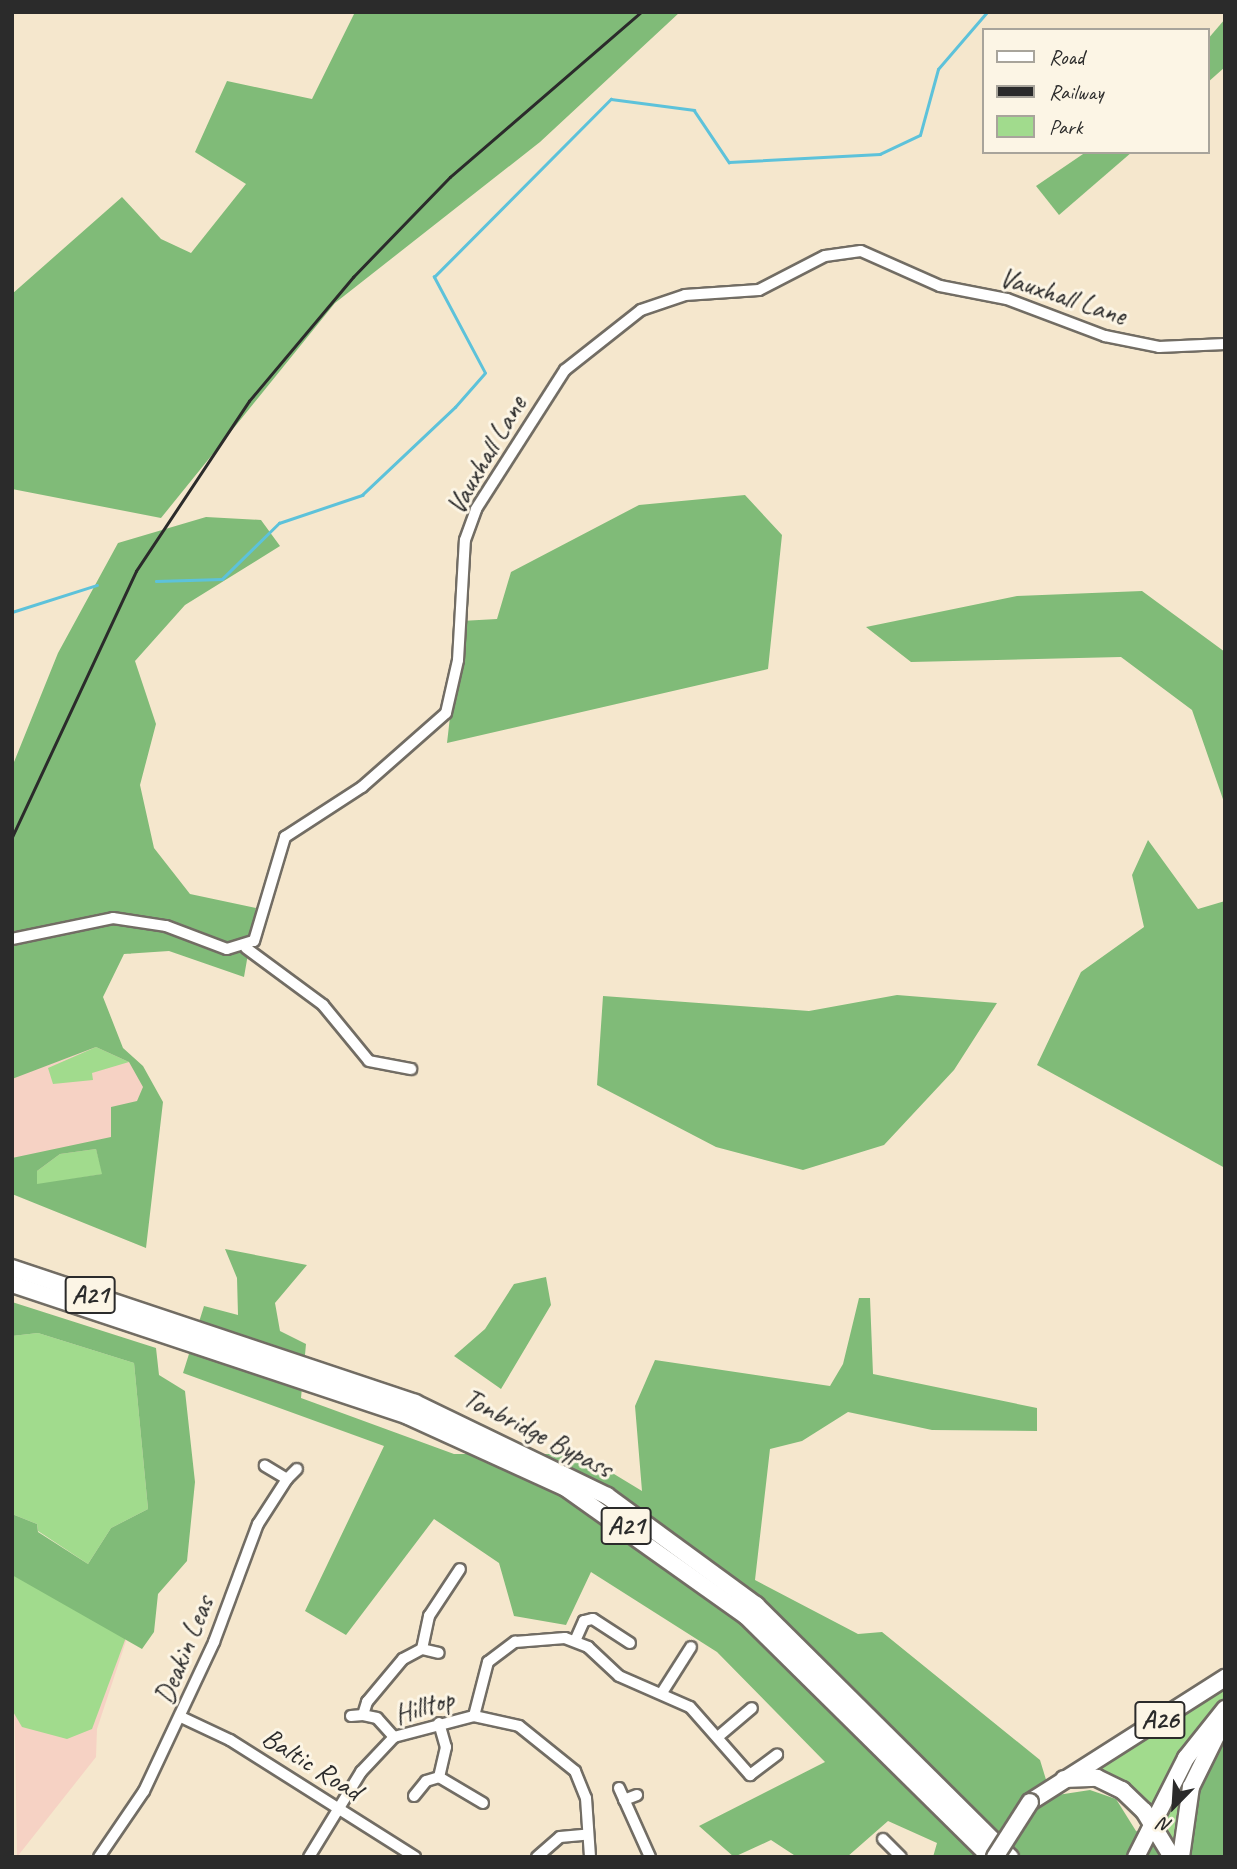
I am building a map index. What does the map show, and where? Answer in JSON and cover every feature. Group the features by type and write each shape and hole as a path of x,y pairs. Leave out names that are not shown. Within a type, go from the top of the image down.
{"highway":[{"path":"12,1258 168,1320"},
{"name":"Tonbridge Bypass","path":"12,1268 427,1408 607,1496 756,1605 1010,1857"},
{"name":"Tonbridge Bypass","path":"12,1284 408,1416 566,1488 746,1616 992,1857"},
{"name":"A26","path":"992,1857 1030,1802 1058,1780 1225,1678"},
{"name":"A26","path":"1140,1850 1192,1748 1225,1709"},
{"path":"1181,1857 1191,1787 1225,1721"},
{"path":"1058,1780 1097,1778 1122,1790 1154,1824 1172,1857"},
{"name":"A26","path":"1122,1790 1139,1816 1140,1850"}],"street":[{"name":"Vauxhall Lane","path":"246,948 260,929 285,837 362,787 446,713 458,660 465,540 476,509 552,386 622,321 665,299 759,290 824,256 861,251 940,286 1007,299 1057,322 1127,341 1159,347 1225,344"},
{"path":"12,940 113,918 246,948 323,1004 369,1062 411,1069"},
{"path":"265,1466 287,1479"},
{"name":"Deakin Leas","path":"99,1857 145,1791 181,1717 258,1524 287,1479 297,1469"},
{"path":"422,1649 429,1616 460,1569"},
{"path":"575,1641 584,1621 593,1619 630,1643"},
{"path":"474,1716 478,1682 488,1662 506,1649 540,1636 575,1641 619,1676 663,1691 719,1736 746,1778 776,1755"},
{"path":"663,1691 691,1647"},
{"path":"363,1715 403,1659 422,1649 439,1653"},
{"path":"439,1777 446,1747 446,1708"},
{"path":"719,1736 752,1708"},
{"path":"351,1716 377,1718 394,1737"},
{"name":"Hilltop","path":"309,1857 339,1808 394,1737 474,1716 519,1726 560,1753 586,1798 585,1835 590,1857"},
{"name":"Baltic Road","path":"181,1717 230,1740 415,1857"},
{"path":"414,1796 426,1781 439,1777 483,1803"},
{"path":"619,1788 650,1857"},
{"path":"624,1800 637,1794"},
{"path":"537,1857 560,1837 585,1835"},
{"path":"883,1839 901,1857"}],"shaded area":[{"path":"12,988 115,1040 152,1094 127,1221 12,1185"},
{"path":"12,1559 129,1632 97,1729 96,1757 17,1857"}],"green space":[{"path":"355,12 680,12 540,142 335,303 161,518 12,489 12,294 122,197 161,239 191,253 246,184 195,152 227,81 312,99"},
{"path":"1225,19 1225,67 1209,81 1209,38"},
{"path":"1083,154 1130,154 1059,215 1036,186"},
{"path":"745,495 782,535 768,669 447,743 461,621 497,619 511,572 639,505"},
{"path":"206,517 261,520 280,546 185,605 135,661 156,724 140,785 154,848 190,894 256,908 244,977 169,951 124,954 103,997 123,1048 143,1066 163,1102 146,1248 12,1194 12,1158 111,1137 111,1107 137,1101 143,1087 129,1062 96,1047 12,1079 12,767 58,653 118,543","holes":["96,1149 102,1174 37,1184 37,1171 60,1154"]},
{"path":"1142,591 1225,652 1225,805 1192,710 1121,657 911,662 866,627 1017,596"},
{"path":"1148,840 1198,909 1225,901 1225,1168 1037,1065 1081,972 1144,927 1132,875"},
{"path":"897,995 997,1003 954,1070 884,1145 803,1170 716,1147 597,1085 603,996 809,1011"},
{"path":"96,1047 129,1062 92,1073 93,1080 53,1084 48,1068"},
{"path":"96,1149 103,1174 37,1185 37,1171 60,1154"},
{"path":"225,1249 307,1265 275,1303 280,1331 306,1344 301,1398 454,1454 581,1454 642,1491 635,1406 655,1360 830,1386 843,1364 859,1298 870,1298 873,1374 1037,1408 1037,1431 932,1430 848,1412 802,1441 770,1449 755,1580 858,1634 882,1632 1040,1760 1051,1796 1090,1790 1116,1799 1136,1831 1155,1838 1165,1857 933,1857 937,1843 888,1821 847,1857 797,1857 771,1840 734,1857 699,1826 825,1762 717,1652 591,1572 566,1625 514,1616 499,1563 434,1519 346,1635 305,1611 384,1446 183,1373 204,1306 238,1315 237,1278"},
{"path":"546,1277 551,1305 501,1389 454,1356 485,1329 514,1284"},
{"path":"12,1302 156,1348 159,1375 185,1391 195,1482 187,1561 158,1594 154,1632 142,1649 12,1575 12,1514 37,1524 38,1532 88,1564 111,1528 148,1509 134,1363 38,1333 12,1336"},
{"path":"38,1333 134,1363 148,1509 111,1528 88,1564 38,1531 37,1524 12,1514 12,1336"},
{"path":"12,1561 128,1632 92,1729 67,1739 22,1727 12,1710"},
{"path":"1225,1686 1225,1705 1152,1817 1082,1772"},
{"path":"1225,1725 1225,1857 1185,1857 1190,1806"},
{"path":"1178,1790 1183,1792 1175,1849 1158,1825"}],"waterway":[{"path":"156,581 222,579 279,523 362,495 455,407 485,373 434,277 611,99 694,110 729,162 880,154 920,135 938,69 987,12"},
{"path":"12,612 97,585"}],"railway":[{"path":"12,837 136,571 249,401 353,277 450,177 641,12"}]}
